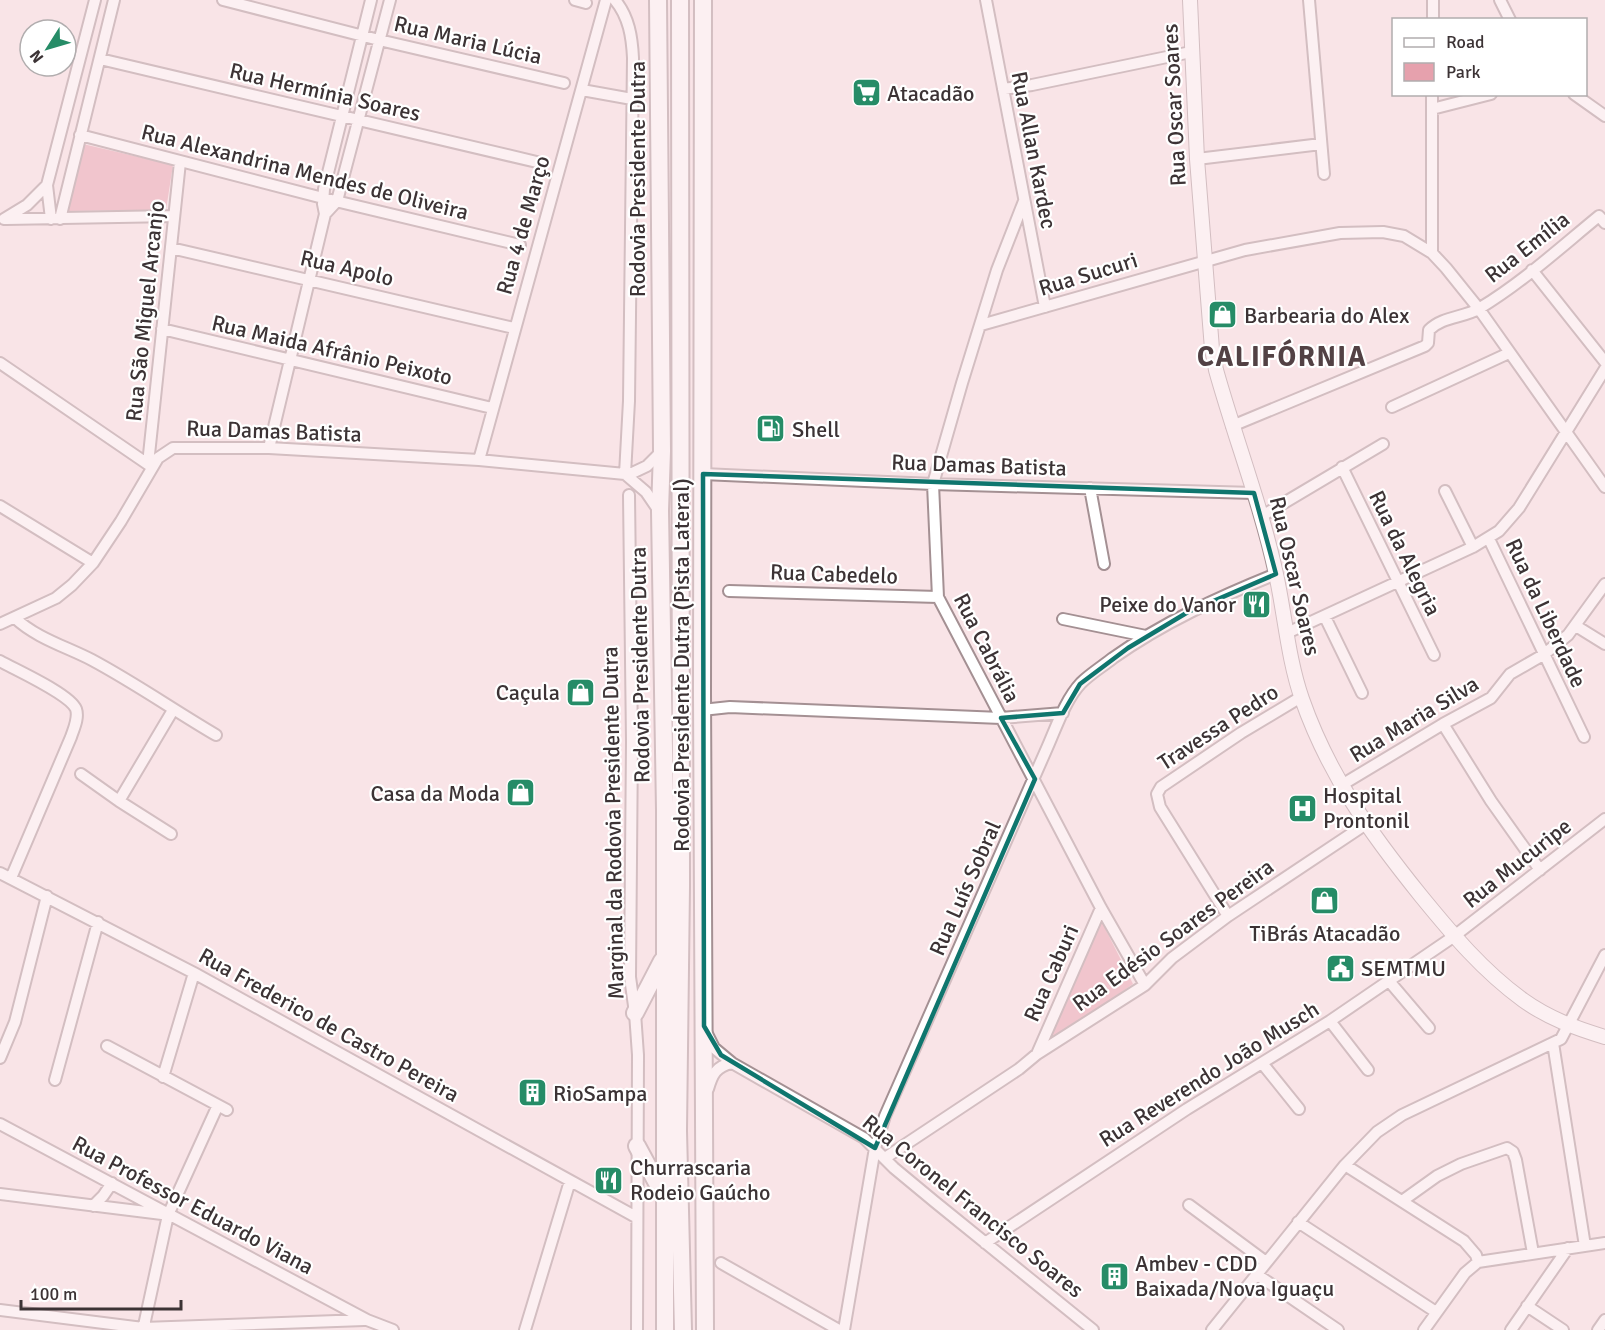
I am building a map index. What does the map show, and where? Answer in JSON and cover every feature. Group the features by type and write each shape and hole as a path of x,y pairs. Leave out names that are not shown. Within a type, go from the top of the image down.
{"highway":[{"name":"Rodovia Presidente Dutra","path":"658,0 665,1330"},
{"name":"Rodovia Presidente Dutra","path":"680,0 681,886 678,1131 683,1330"},
{"name":"Rodovia Presidente Dutra (Pista Lateral)","path":"703,0 702,710 705,1330"},
{"path":"635,1013 664,957"},
{"path":"637,1146 665,1198"}],"main road":[{"name":"Rua Oscar Soares","path":"1190,0 1197,159 1212,349 1232,426 1262,516 1301,697 1317,738 1340,786 1366,824 1454,937 1481,965 1523,1000 1568,1026 1605,1037"}],"street":[{"path":"2,220 27,205 46,185 95,0"},
{"path":"55,219 81,135 114,0"},
{"name":"Rua Maria Lúcia","path":"223,0 379,40 564,83"},
{"path":"268,448 325,214 323,198 341,116 371,0"},
{"path":"325,214 337,201 390,0"},
{"path":"575,0 586,3"},
{"name":"Rua 4 de Março","path":"479,460 606,0"},
{"path":"615,0 627,20 632,44 627,475 646,492 660,512"},
{"name":"Rua Allan Kardec","path":"986,0 1045,307"},
{"path":"1309,0 1324,174"},
{"path":"1433,0 1433,18"},
{"path":"1500,0 1509,18"},
{"path":"1002,88 1032,85 1191,52"},
{"name":"Rua Hermínia Soares","path":"100,60 541,163"},
{"path":"582,90 632,99"},
{"path":"1432,96 1432,253"},
{"path":"1432,109 1483,96"},
{"path":"1577,96 1605,116"},
{"name":"Rua Alexandrina Mendes de Oliveira","path":"81,135 323,198 520,245"},
{"path":"1197,159 1321,144"},
{"name":"Rua São Miguel Arcanjo","path":"150,466 180,162"},
{"path":"46,185 55,219"},
{"name":"Rua Cabrália","path":"1024,201 998,270 933,484 938,597 1101,908 1145,985"},
{"path":"2,220 174,216"},
{"name":"Rua Emília","path":"1232,426 1342,378 1421,348 1428,343 1429,330 1435,325 1479,309 1602,219"},
{"name":"Rua Sucuri","path":"981,325 1205,260 1292,241 1356,232 1383,232 1404,236 1432,253 1479,309 1605,488"},
{"name":"Rua Apolo","path":"171,248 514,328"},
{"path":"1533,270 1605,362"},
{"name":"Rua Maida Afrânio Peixoto","path":"162,329 492,408"},
{"path":"1392,407 1509,353"},
{"path":"0,363 150,466"},
{"path":"1287,633 1473,547 1499,531 1519,508 1605,369"},
{"path":"1262,516 1383,444"},
{"name":"Rua Damas Batista","path":"0,624 64,592 93,563 121,521 150,466 172,448 268,448 479,460 627,475"},
{"path":"627,475 647,466 662,451"},
{"name":"Rua da Alegria","path":"1342,467 1434,656"},
{"name":"Rua Damas Batista","path":"703,474 933,484 1254,493"},
{"path":"1089,488 1104,564"},
{"path":"1445,491 1473,547"},
{"name":"Marginal da Rodovia Presidente Dutra","path":"629,495 632,742 630,976 638,1054 637,1330"},
{"path":"0,506 93,563"},
{"name":"Rua da Liberdade","path":"1489,539 1584,737"},
{"name":"Rua Luís Sobral","path":"844,1330 875,1149 890,1106 1063,713 1080,684 1146,636 1188,612 1276,574"},
{"name":"Rua Maria Silva","path":"1340,786 1491,698 1510,674 1543,655 1568,635 1605,584"},
{"name":"Rua Cabedelo","path":"729,591 938,597"},
{"path":"1325,617 1362,693"},
{"path":"15,618 26,628 122,677 216,735"},
{"path":"1063,619 1146,636"},
{"path":"1576,626 1605,644"},
{"path":"0,661 66,697 77,711 77,721 71,737 3,876"},
{"name":"Travessa Pedro","path":"1228,916 1160,807 1157,794 1161,787 1204,758 1301,697"},
{"path":"702,710 730,707 1001,718 1063,713"},
{"path":"119,801 173,710"},
{"path":"1443,724 1491,801 1540,870"},
{"path":"81,774 171,834"},
{"name":"Rua Mucuripe","path":"1454,937 1605,819"},
{"name":"Rua Edésio Soares Pereira","path":"885,1158 1019,1069 1037,1054 1145,985 1172,958 1228,916 1366,824"},
{"name":"Rua Frederico de Castro Pereira","path":"3,876 98,922 194,973 636,1217"},
{"path":"0,1059 15,1022 46,896"},
{"name":"Rua Caburi","path":"1037,1054 1101,908"},
{"path":"55,1080 98,922"},
{"name":"Rua Reverendo João Musch","path":"985,1243 1147,1135 1330,1021 1454,937"},
{"path":"1213,1330 1345,1165 1377,1132 1402,1115 1561,1039 1605,955"},
{"path":"163,1077 194,973"},
{"path":"1389,981 1429,1028"},
{"path":"1330,1021 1368,1070"},
{"name":"Rua Coronel Francisco Soares","path":"704,1026 714,1048 732,1063 858,1134 985,1243 1094,1330"},
{"path":"1553,1044 1586,1246"},
{"path":"107,1046 223,1108 168,1215 143,1329"},
{"path":"704,1106 714,1073 722,1065 732,1063"},
{"path":"1262,1063 1299,1109"},
{"name":"Rua Professor Eduardo Viana","path":"0,1124 367,1320 393,1330"},
{"path":"1402,1201 1437,1176 1461,1164 1507,1148 1513,1152 1516,1160 1533,1254"},
{"path":"1345,1165 1464,1241 1476,1255 1478,1262"},
{"path":"525,1330 570,1181"},
{"path":"93,1206 112,1183"},
{"path":"0,1194 168,1215"},
{"path":"1189,1205 1266,1262"},
{"path":"1298,1222 1436,1312"},
{"path":"1424,1330 1465,1273 1478,1262 1605,1243"},
{"path":"1511,1330 1568,1248"},
{"path":"721,1263 839,1330"},
{"path":"1256,1274 1338,1330"},
{"path":"1527,1306 1563,1330"},
{"path":"0,1310 143,1329 367,1320"},
{"path":"1598,1330 1605,1320"}],"highlighted area":[{"path":"703,474 1254,493 1276,574 1188,612 1128,648 1080,684 1063,713 1001,718 1035,779 875,1148 721,1055 704,1026"}],"green space":[{"path":"83,144 173,165 166,210 68,211"},
{"path":"1101,920 1133,984 1048,1044"}],"place":[{"name":"Atacadão","path":"866,93"},
{"name":"Barbearia do Alex","path":"1223,315"},
{"name":"Shell","path":"771,429"},
{"name":"Peixe do Vanor","path":"1257,604"},
{"name":"Caçula","path":"581,692"},
{"name":"Casa da Moda","path":"521,793"},
{"name":"Hospital Prontonil","path":"1302,808"},
{"name":"TiBrás Atacadão","path":"1325,901"},
{"name":"SEMTMU","path":"1340,968"},
{"name":"RioSampa","path":"532,1093"},
{"name":"Churrascaria Rodeio Gaúcho","path":"609,1180"},
{"name":"Ambev - CDD Baixada/Nova Iguaçu","path":"1114,1276"}],"district":[{"name":"CALIFÓRNIA","path":"1282,357"}]}
